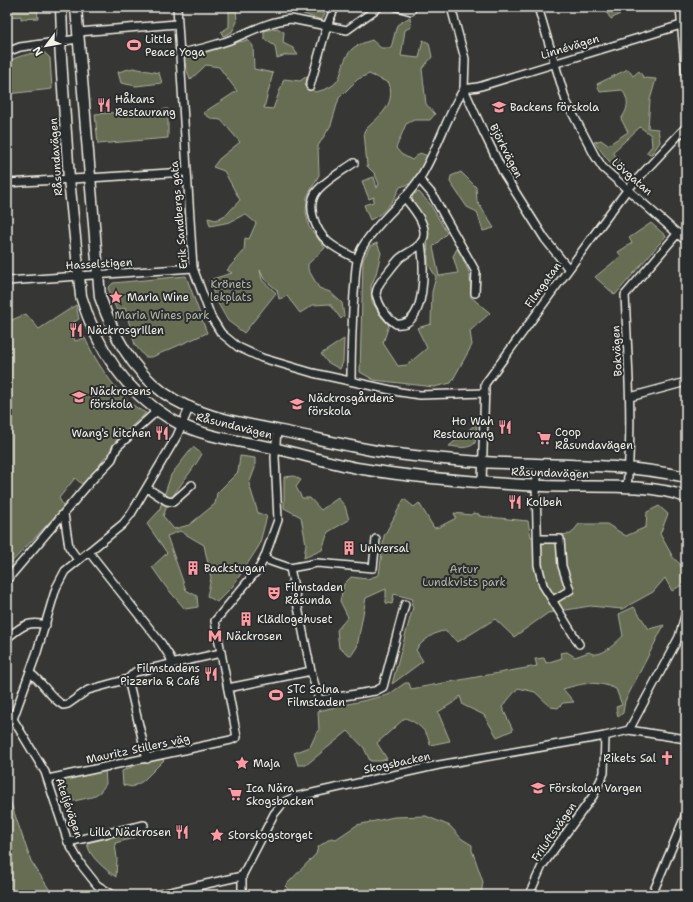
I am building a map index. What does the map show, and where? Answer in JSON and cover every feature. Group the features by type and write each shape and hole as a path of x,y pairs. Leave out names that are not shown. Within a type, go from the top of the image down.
{"street":[{"name":"Råsundavägen","path":"61,7 62,34 60,43 69,179 78,277 85,311 110,361 132,389 158,410 183,425 219,436 362,469 416,477 482,482 627,488 671,492 686,497"},
{"name":"Råsundavägen","path":"76,7 100,297 107,317 128,356 142,373 163,392 179,402 211,415 390,453 483,462 629,468 686,477"},
{"name":"Erik Sandbergs gata","path":"176,7 193,268 210,317 221,333 238,347 279,364 351,381 400,392 420,394 484,393"},
{"path":"310,86 327,26 335,7"},
{"path":"179,53 196,51 265,24 291,19 347,30 379,7"},
{"path":"397,7 411,11"},
{"name":"Björkvägen","path":"452,7 465,59 464,88 504,174 545,239 568,268"},
{"name":"Lövgatan","path":"538,7 566,102 595,156 603,168 686,241"},
{"path":"680,7 686,77"},
{"path":"7,52 20,47 60,43 78,35 177,24"},
{"name":"Linnévägen","path":"464,88 478,87 681,25"},
{"path":"351,381 351,341 357,259 362,246 376,227 419,179 439,144 455,103 464,88"},
{"name":"Filmgatan","path":"482,482 485,384 492,372 568,268 628,189 686,127"},
{"path":"354,163 317,191 312,201 312,208 313,218 326,240 336,248 357,259"},
{"path":"7,183 186,172"},
{"path":"419,179 432,194 476,272 475,293"},
{"path":"404,197 421,222 424,230 421,243 422,294 420,305 414,317 401,325 396,324 390,320 378,303 376,289 400,258 421,243"},
{"name":"Bokvägen","path":"627,488 629,468 630,397 625,295 678,233"},
{"name":"Hasselstigen","path":"7,281 98,276 193,268"},
{"path":"630,397 686,382"},
{"path":"10,720 30,674 58,584 65,571 123,524 147,488 183,425 190,406"},
{"path":"7,580 91,481 112,459 117,447 158,410"},
{"path":"277,430 276,449 278,520 264,559 215,621 228,688 311,671"},
{"path":"538,464 536,485 538,565 543,585 579,644"},
{"path":"147,488 167,501 173,502 192,484"},
{"path":"64,514 69,547 78,560"},
{"path":"264,559 290,568 317,563 373,568 376,539"},
{"path":"538,539 560,540 562,566 570,590 553,600"},
{"path":"89,552 161,643 170,657 172,664"},
{"path":"290,568 311,671 319,700 374,691 383,687 405,604"},
{"path":"629,730 683,636 686,612"},
{"path":"7,638 23,626 33,622 46,625"},
{"path":"30,674 40,680 55,699 64,706 88,690 128,679 135,672 221,653"},
{"path":"128,679 147,759"},
{"name":"Mauritz Stillers väg","path":"48,779 147,759 237,737 228,688"},
{"name":"Ateljévägen","path":"10,720 48,779 68,842 82,866 97,884 113,895"},
{"name":"Skogsbacken","path":"242,876 274,814 284,802 295,797 439,765 605,736 629,730 686,739"},
{"name":"Friluftsvägen","path":"529,895 542,866 593,796 604,773 605,736"},
{"path":"652,895 686,814"},
{"path":"68,842 144,825"},
{"path":"157,895 242,876 242,895"}],"green space":[{"path":"7,7 37,7 38,18 21,19 21,16 7,17"},
{"path":"229,7 236,7 237,22 232,32 223,36 221,32 229,27"},
{"path":"300,7 313,8 325,14 322,20 303,14"},
{"path":"605,7 628,7 627,10 611,19 604,9"},
{"name":"Krönets lekplats","path":"410,17 411,27 405,30 401,56 419,58 423,40 429,43 432,57 422,69 426,104 435,114 430,120 414,120 406,124 396,148 401,154 412,160 420,153 428,156 413,183 400,187 388,206 380,214 370,220 364,205 373,202 374,197 369,199 362,181 374,177 377,188 379,184 375,174 367,166 364,131 385,110 391,91 389,83 369,74 358,79 339,98 331,125 318,146 319,175 307,197 306,212 309,227 325,248 308,264 308,269 319,288 330,292 342,303 344,316 341,319 330,304 313,305 300,313 287,296 279,299 277,290 264,279 260,270 262,280 276,293 244,333 228,321 216,300 209,280 232,273 227,270 244,251 245,238 249,239 256,223 245,214 230,222 210,226 208,218 216,220 227,214 240,200 224,171 213,167 219,159 240,142 221,120 212,119 203,113 237,91 219,67 206,65 190,80 184,61 186,54 248,40 253,46 254,69 273,73 264,108 273,109 284,79 300,81 307,76 306,85 315,92 326,89 338,80 347,56 352,49 372,40 381,48 391,48 397,25"},
{"path":"277,28 284,32 283,43 293,48 298,55 286,55 277,58 275,46 264,39 264,31"},
{"path":"45,53 50,58 52,89 7,94 8,64 23,55"},
{"path":"133,68 159,73 162,83 136,86 121,83 118,72"},
{"path":"628,69 633,76 639,71 644,78 656,79 650,100 648,128 658,129 660,142 652,154 646,153 652,146 651,135 640,127 613,152 623,166 622,171 612,165 594,142 601,140 608,145 628,132 621,119 627,108 625,94 622,90 600,92 597,84"},
{"path":"168,109 168,138 98,144 95,114"},
{"path":"461,172 476,187 477,201 494,228 483,231 477,212 467,207 450,182 451,176"},
{"path":"419,192 430,204 447,233 433,247 439,276 458,273 453,256 458,247 470,275 471,297 490,313 470,331 472,345 451,383 434,387 374,380 360,372 363,260 370,246 377,243 381,253 376,274 371,286 372,302 389,325 383,343 398,366 407,365 427,348 417,328 431,324 432,292 436,277 428,264 427,224 412,199 413,194"},
{"path":"651,223 666,236 615,295 595,277 621,256 618,252 632,243 629,238"},
{"name":"Maria Wines park","path":"186,276 207,333 152,357 145,357 135,345 125,308 117,311 108,288 113,283"},
{"path":"76,305 79,319 69,325 75,341 85,338 95,358 110,380 128,400 137,408 146,413 118,439 94,473 83,485 75,478 59,498 64,507 7,567 7,322 26,314 39,329"},
{"path":"344,339 343,362 340,369 327,362 321,354"},
{"path":"477,423 475,443 469,447 449,446"},
{"path":"193,447 202,454 176,491 163,516 174,529 189,525 215,504 217,493 238,472 240,456 255,458 255,468 249,484 258,513 267,516 259,546 233,586 217,602 207,596 211,578 204,545 180,531 167,536 186,590 197,596 198,607 185,609 166,587 152,567 167,553 147,524 159,511 171,475"},
{"path":"294,476 301,480 296,487 302,498 310,498 321,510 338,498 345,506 349,520 328,532 322,550 304,558 306,544 301,517 284,508 284,477"},
{"name":"Artur Lundkvists park","path":"404,499 414,507 419,503 434,528 456,518 454,513 471,515 473,513 479,514 479,516 528,521 531,537 571,534 579,524 607,524 626,536 646,527 647,512 659,506 668,514 660,534 674,559 680,564 683,573 683,584 672,591 665,578 653,592 622,609 590,606 548,613 514,637 495,619 458,642 445,631 441,631 425,640 416,650 423,661 392,684 413,607 411,605 413,599 394,594 392,604 386,603 386,589 366,598 357,647 351,656 339,648 337,630 348,617 340,601 344,584 351,577 367,579 379,575 384,536"},
{"path":"634,607 649,629 664,625 625,701 623,713 618,717 616,707 622,705 616,689 609,686 590,683 563,689 574,702 563,703 558,708 551,707 535,692 518,688 502,707 513,730 497,737 484,715 463,705 460,696 456,701 438,712 450,741 430,745 429,740 422,728 405,718 377,743 387,759 370,761 364,748 348,731 306,765 298,765 294,753 310,747 319,731 318,711 388,695 405,683 409,683 411,689 537,666 535,659 544,658 546,663 562,658 560,653 567,652 575,657 589,652 598,654 607,650 623,636 619,614"},
{"path":"155,757 164,760 143,781 132,787 123,785 122,771"},
{"path":"105,767 106,784 100,792 92,797 74,801 63,796 60,779"},
{"path":"7,792 31,861 53,895 7,895"},
{"path":"426,816 450,826 462,839 472,845 472,850 483,882 481,895 293,895 285,886 316,854 318,847 331,838 336,839 357,825 394,817"},
{"path":"135,831 134,838 115,843 117,859 116,877 94,858 88,848 87,843"}],"place":[{"name":"Little Peace Yoga","path":"134,45"},
{"name":"Håkans Restaurang","path":"104,105"},
{"name":"Backens förskola","path":"499,107"},
{"name":"Maria Wine","path":"116,297"},
{"name":"Näckrosgrillen","path":"76,330"},
{"name":"Näckrosens förskola","path":"79,397"},
{"name":"Näckrosgårdens förskola","path":"297,404"},
{"name":"Ho Wah Restaurang","path":"505,427"},
{"name":"Wang's kitchen","path":"162,433"},
{"name":"Coop Råsundavägen","path":"544,438"},
{"name":"Kolbeh","path":"515,502"},
{"name":"Universal","path":"349,548"},
{"name":"Backstugan","path":"193,568"},
{"name":"Filmstaden Råsunda","path":"274,593"},
{"name":"Klädlogehuset","path":"246,619"},
{"name":"Näckrosen","path":"215,636"},
{"name":"Filmstadens Pizzeria & Café","path":"211,674"},
{"name":"STC Solna Filmstaden","path":"276,695"},
{"name":"Rikets Sal","path":"667,758"},
{"name":"Maja","path":"242,763"},
{"name":"Förskolan Vargen","path":"538,788"},
{"name":"Ica Nära Skogsbacken","path":"235,794"},
{"name":"Lilla Näckrosen","path":"182,832"},
{"name":"Storskogstorget","path":"217,835"}]}
